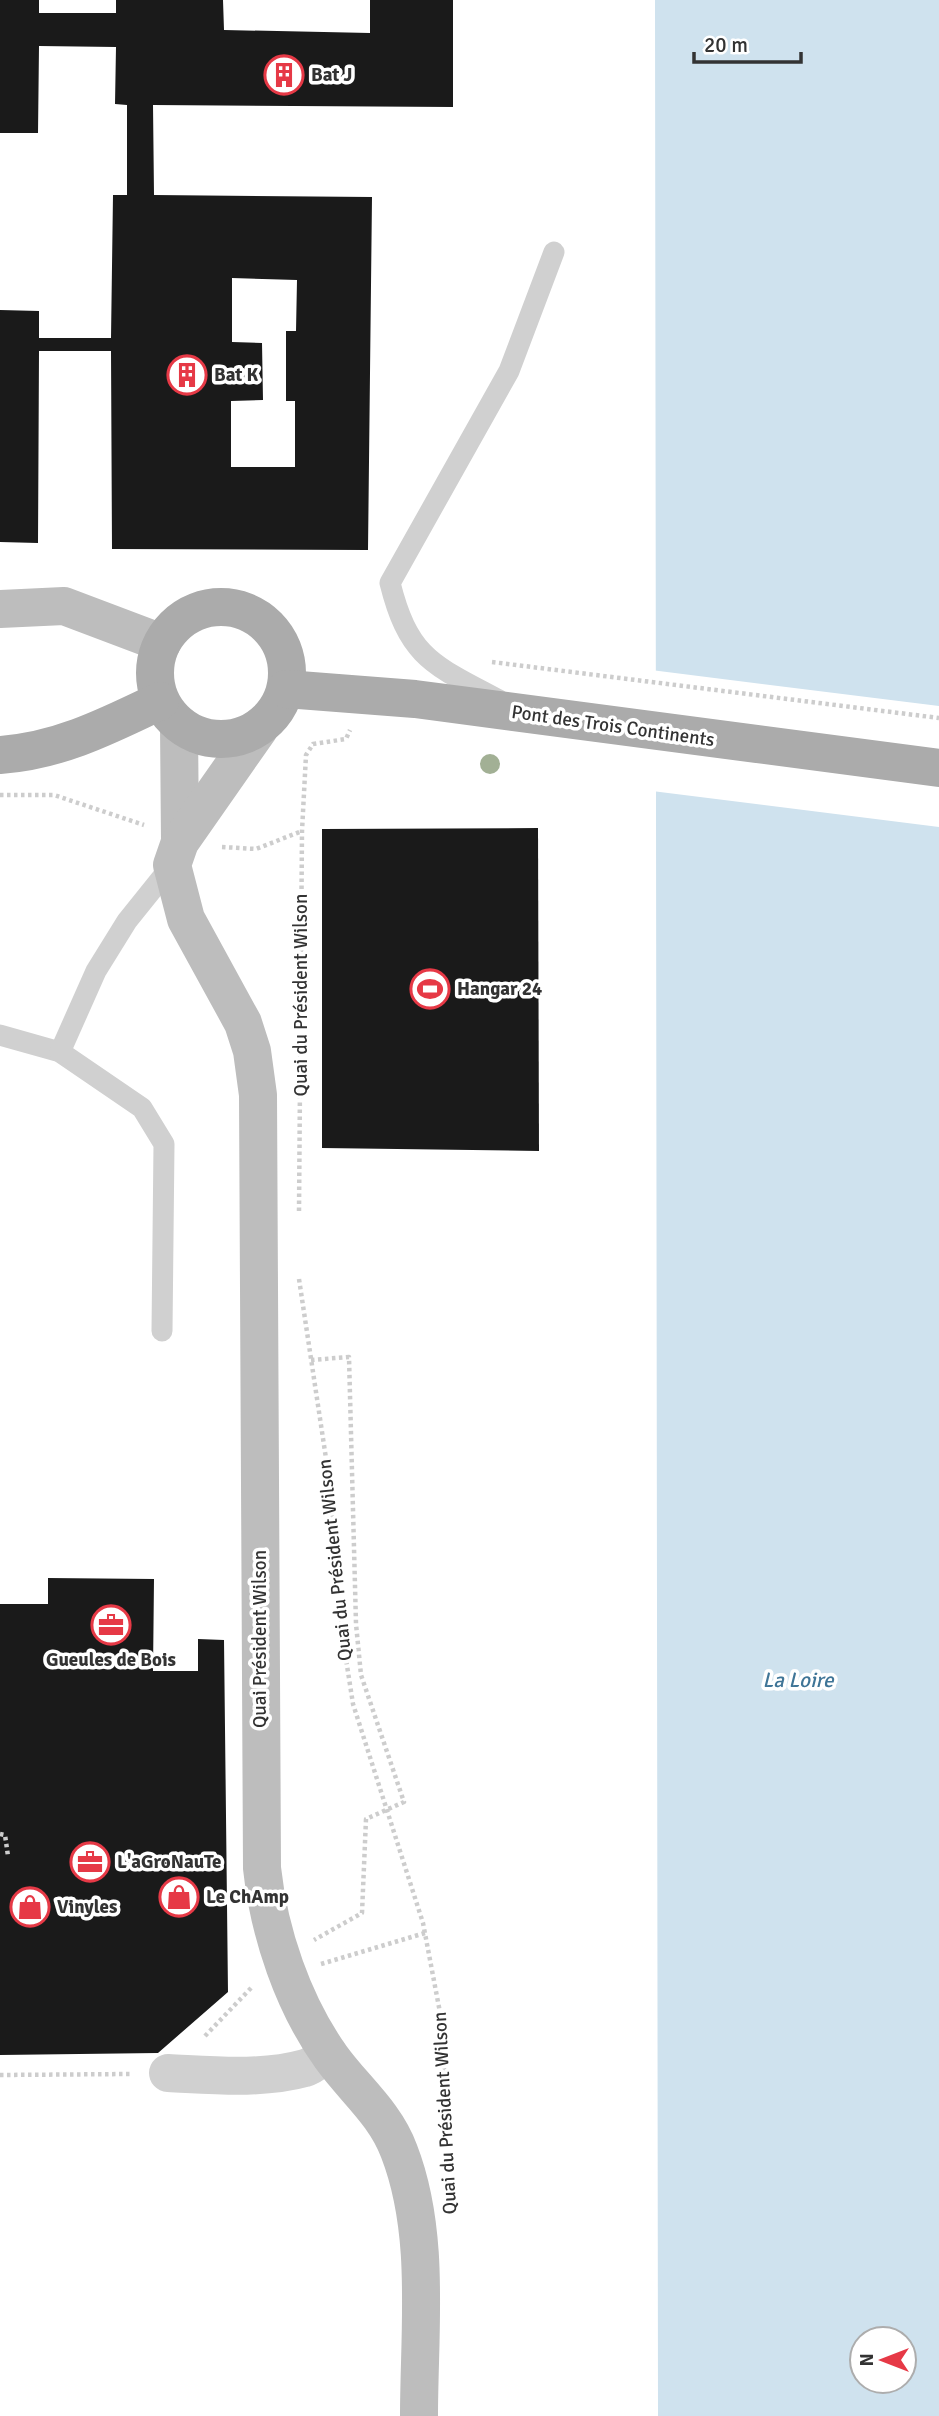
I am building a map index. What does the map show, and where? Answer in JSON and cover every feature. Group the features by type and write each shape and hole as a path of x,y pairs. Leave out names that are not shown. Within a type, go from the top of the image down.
{"main road":[{"path":"0,609 64,606 162,642"},
{"path":"167,844 278,708 286,689 287,664 280,642 265,623 244,611 220,607 197,611 177,624 162,642 155,665 169,713 197,736 218,740 239,738 259,729"},
{"name":"Pont des Trois Continents","path":"286,689 415,699 939,768"},
{"path":"0,755 30,752 169,713"},
{"name":"Quai Président Wilson","path":"169,713 167,844 186,919 243,1023 252,1051 258,1095 261,1847 264,1889 286,1966 306,2015 328,2053 386,2124 407,2177 417,2234 420,2278 419,2416"}],"street":[{"path":"169,2073 233,2075 277,2072 307,2068 328,2053"}],"lane":[{"path":"526,715 436,666 408,636 399,618 390,583 509,371 554,252"},
{"path":"60,1052 96,971 127,921 167,844"},
{"path":"0,1035 60,1052 142,1108 164,1144 162,1331"}],"path":[{"path":"550,669 939,718"},
{"name":"Quai du Président Wilson","path":"299,1218 302,831 309,748 319,742 346,739 351,724"},
{"path":"0,795 54,795 167,844"},
{"path":"218,847 256,849 302,831"},
{"name":"Quai du Président Wilson","path":"299,1273 327,1465 347,1673 365,1749 411,1879 425,1933 442,2023 450,2193"},
{"path":"286,1966 305,1945 362,1913 366,1819 404,1802 361,1675 356,1624 349,1357 311,1360"},
{"path":"0,1834 5,1835 8,1856"},
{"path":"286,1966 314,1966 425,1933"}],"water":[{"name":"La Loire","path":"655,0 939,0 939,2416 658,2416"}],"pier":[{"path":"651,670 939,706 939,827 652,791"}],"building":[{"name":"Bat K","path":"0,0 39,0 39,13 116,13 116,0 223,0 224,30 370,33 370,0 453,0 453,107 153,105 154,195 372,197 368,550 112,549 111,351 39,351 38,543 0,542 0,310 39,311 39,338 111,338 113,195 127,195 127,105 115,104 116,47 39,46 38,133 0,133","holes":["232,278 297,280 296,331 286,331 286,401 295,401 295,467 231,467 231,401 263,400 262,343 232,342"]},
{"name":"Hangar 24","path":"538,828 539,1151 322,1148 322,829"},
{"path":"48,1578 154,1579 153,1671 198,1671 198,1639 224,1640 228,1992 158,2053 0,2055 0,1604 48,1604"}],"place":[{"name":"Bat J","path":"284,75"},
{"name":"Bat K","path":"187,375"},
{"name":"Hangar 24","path":"430,989"},
{"name":"Gueules de Bois","path":"111,1625"},
{"name":"L'aGroNauTe","path":"90,1862"},
{"name":"Le ChAmp","path":"179,1897"},
{"name":"Vinyles","path":"30,1907"}]}
